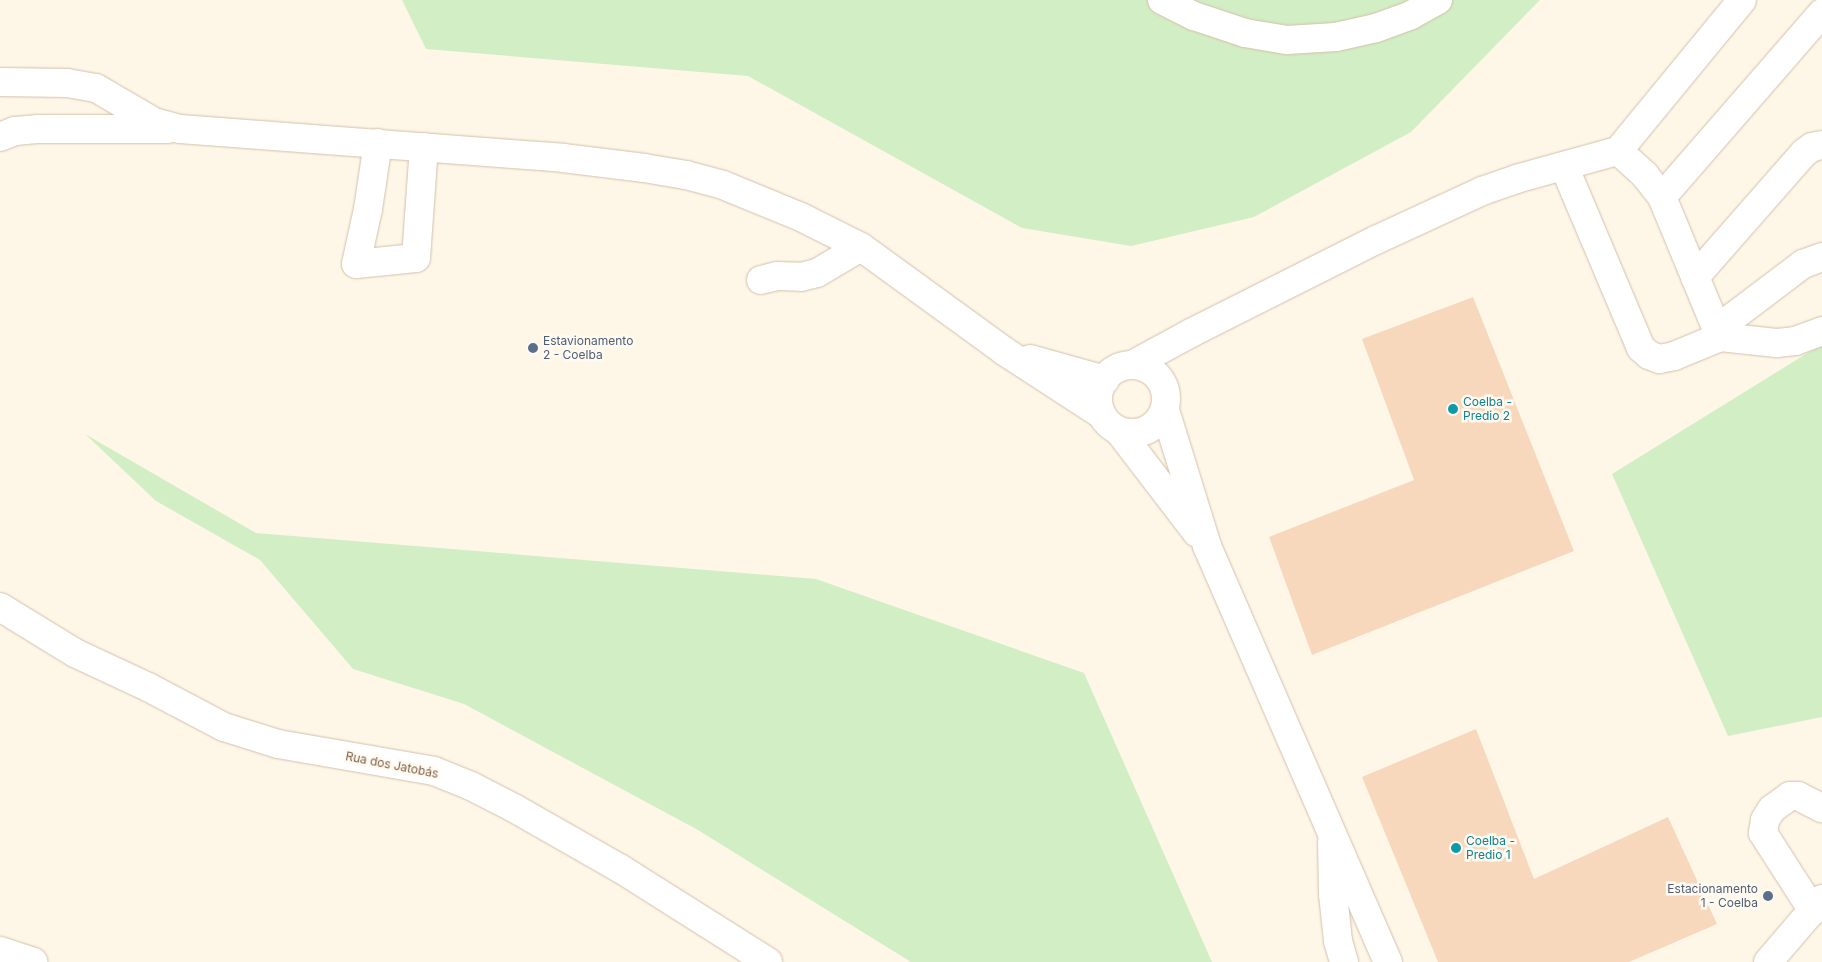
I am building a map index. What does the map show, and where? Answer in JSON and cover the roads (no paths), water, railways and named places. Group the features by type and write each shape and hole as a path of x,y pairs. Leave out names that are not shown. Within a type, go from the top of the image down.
{"street":[{"path":"1162,0 1194,16 1245,33 1287,40 1336,37 1376,28 1411,14 1438,0"},
{"path":"1207,546 1110,423 1098,403 1099,391 1112,372 1132,365 1192,332 1376,240 1482,191 1618,151 1742,0"},
{"path":"1662,197 1822,13"},
{"path":"0,82 67,83 96,88 154,122 180,129"},
{"path":"0,137 15,131 37,129 180,129 563,158 686,175 723,186 801,217 860,247 1004,351 1110,423 1130,434 1151,428 1160,420 1164,410 1165,394 1160,379 1142,367 1132,365"},
{"path":"378,143 368,210 356,264 416,258 424,147"},
{"path":"1695,277 1804,153 1812,147 1822,145"},
{"path":"1618,151 1645,174 1662,197 1718,333"},
{"path":"1564,166 1641,348 1649,356 1659,359 1690,350 1718,333 1803,264 1822,257"},
{"path":"761,280 777,276 801,277 817,273 860,247"},
{"path":"1718,333 1777,342 1795,341 1822,331"},
{"path":"1160,379 1192,332"},
{"path":"1004,351 1105,380"},
{"path":"1164,410 1207,546 1388,962"},
{"name":"Rua dos Jatobás","path":"0,607 76,653 148,687 224,727 278,744 434,771 471,786 514,808 621,869 768,962"},
{"path":"1768,962 1817,905 1763,833 1765,820 1772,810 1790,796 1798,796 1822,808"},
{"path":"1331,828 1333,894 1338,941 1344,962"},
{"path":"0,951 33,962"}],"place":[{"name":"Estavionamento 2 - Coelba","path":"533,348"},
{"name":"Coelba - Predio 2","path":"1453,409"},
{"name":"Coelba - Predio 1","path":"1456,848"},
{"name":"Estacionamento 1 - Coelba","path":"1768,896"}]}
